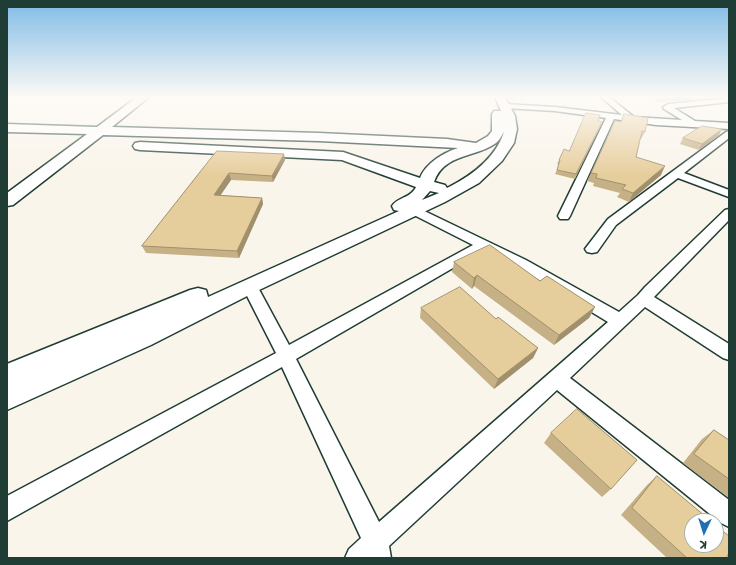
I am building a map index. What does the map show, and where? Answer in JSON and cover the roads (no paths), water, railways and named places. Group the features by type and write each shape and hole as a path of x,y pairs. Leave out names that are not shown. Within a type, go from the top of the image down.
{"street":[{"path":"7,201 100,123"},
{"path":"7,189 103,123"},
{"path":"7,376 184,303 412,201 422,192 430,171 454,154 485,144 493,139 498,131 498,123"},
{"path":"7,398 143,338 250,286 414,210 474,180 500,154 507,143 511,129 510,123"},
{"path":"564,216 608,123"},
{"path":"698,123 729,126"},
{"path":"7,128 81,138 105,144"},
{"path":"592,249 612,222 729,134"},
{"path":"81,138 319,137 447,142 477,146 500,154"},
{"path":"128,146 343,156 367,163 424,185 454,190"},
{"path":"677,174 729,194"},
{"path":"414,210 521,263 620,321"},
{"path":"358,558 377,550 557,379 644,299 650,291 729,213"},
{"path":"7,509 286,356 484,244"},
{"path":"250,286 286,356 377,550"},
{"path":"644,299 729,353"},
{"path":"557,379 729,515"}]}
